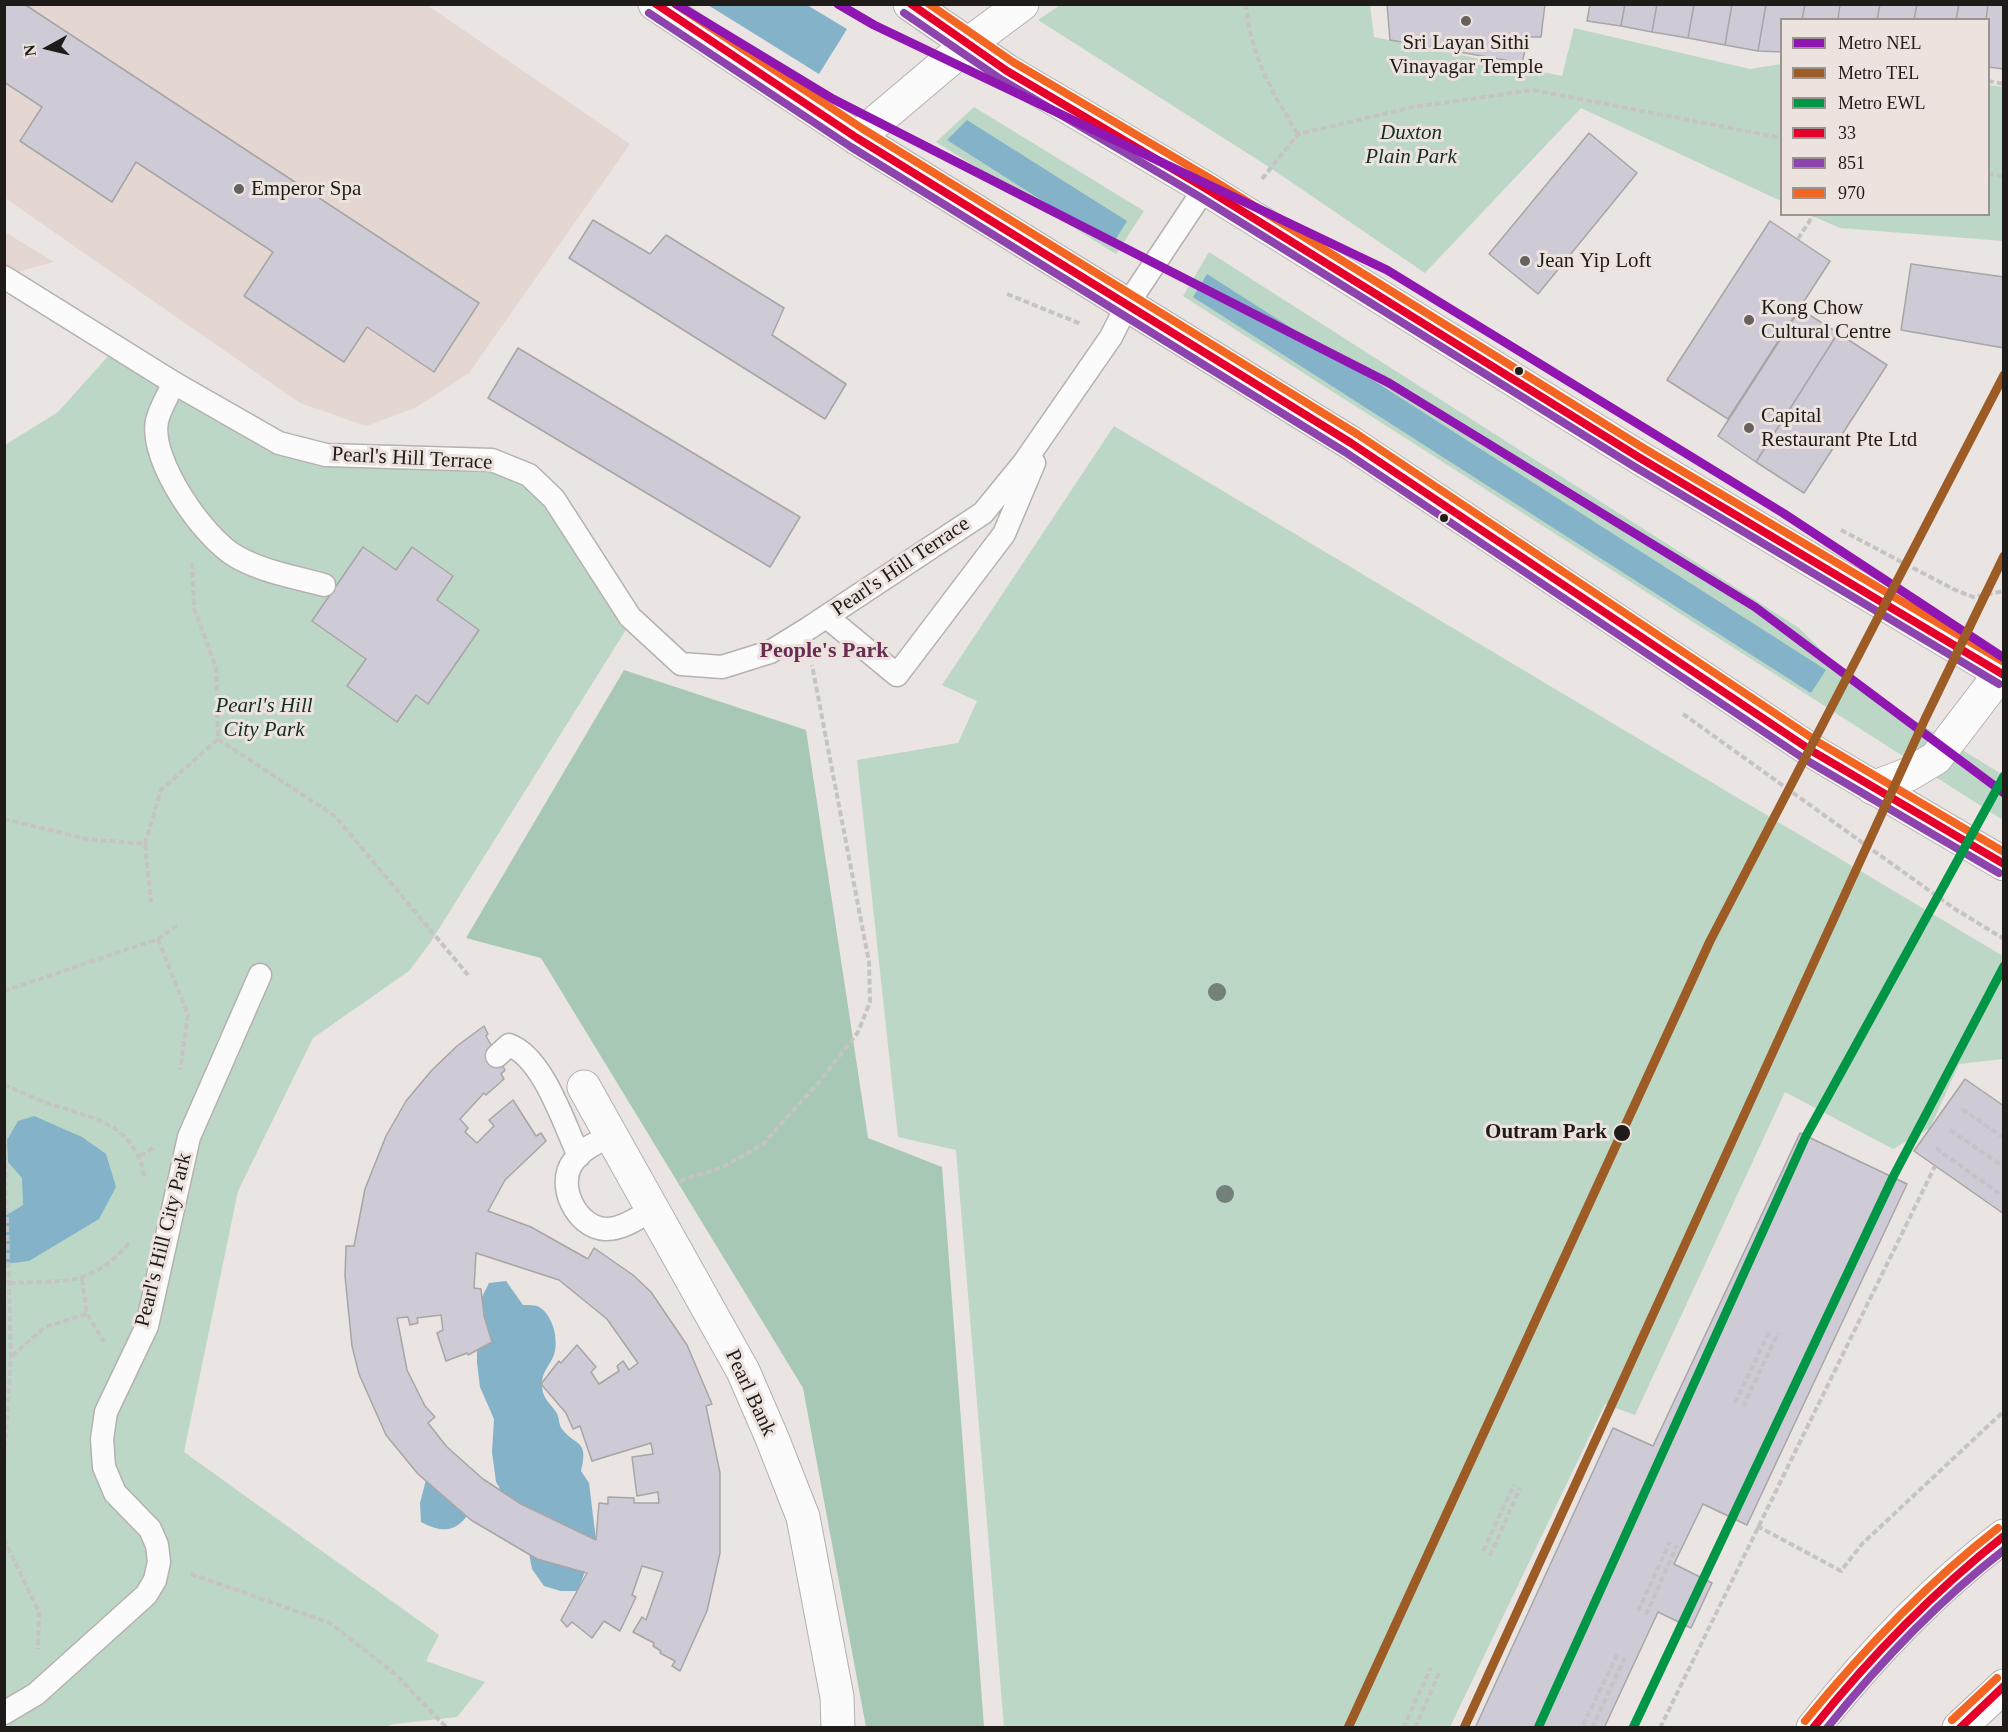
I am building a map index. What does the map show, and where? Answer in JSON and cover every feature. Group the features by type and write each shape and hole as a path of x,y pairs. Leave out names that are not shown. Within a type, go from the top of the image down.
{"main road":[{"path":"656,4 857,138 1361,449 1812,751 2004,864"},
{"path":"910,4 967,45 1205,188 1640,458 2002,672 1936,758 1909,774 1873,788"},
{"path":"857,138 967,45 1022,4"},
{"name":"Pearl Bank","path":"584,1087 743,1371 802,1517 837,1697 838,1728"},
{"path":"1813,1728 1876,1652 1968,1563 2004,1536"},
{"path":"1959,1728 2004,1686"}],"lane":[{"name":"Pearl's Hill Terrace","path":"4,277 174,383 279,444 326,455 492,460 529,475 554,499 630,617 681,664 722,667 770,652 983,513 1048,428 1111,337 1126,305 1205,188"},
{"path":"174,383 157,421 158,447 176,486 200,524 236,557 264,569 324,585"},
{"path":"818,622 897,675 1004,534 1048,428"},
{"name":"Pearl's Hill City Park","path":"159,1563 157,1545 150,1528 115,1493 104,1467 102,1439 106,1412 147,1326 189,1137 260,975"},
{"path":"497,1056 509,1045 520,1049 534,1062 579,1156"},
{"path":"611,1136 591,1146 573,1162 565,1180 569,1199 585,1222 606,1229 635,1221 647,1201"},
{"path":"4,1713 36,1694 146,1595 155,1580 159,1563"}],"path":[{"path":"1245,4 1248,31 1266,82 1298,135"},
{"path":"1260,182 1298,135 1414,107 1533,90 1780,138"},
{"path":"1798,239 1813,216"},
{"path":"1007,294 1111,337"},
{"path":"151,902 145,844 161,790 218,739 216,667 194,608 192,561"},
{"path":"647,1201 723,1167 763,1144 820,1080 858,1032 870,1002 869,962 829,741 810,653 818,622"},
{"path":"218,739 335,816 468,975"},
{"path":"1802,798 1955,909 2004,939"},
{"path":"4,819 87,839 145,844"},
{"path":"4,991 158,939 178,925"},
{"path":"158,939 188,1015 179,1079"},
{"path":"4,1085 117,1130 140,1156 146,1186"},
{"path":"1962,1109 2004,1138"},
{"path":"4,1118 11,1357 4,1464"},
{"path":"1950,1130 2004,1167"},
{"path":"1936,1148 2004,1197"},
{"path":"1660,1728 1935,1166"},
{"path":"9,1283 82,1279 109,1265 130,1243 134,1234"},
{"path":"82,1279 87,1314 116,1363 124,1371"},
{"path":"11,1357 45,1327 87,1314"},
{"path":"1735,1402 1770,1330"},
{"path":"1743,1407 1778,1333"},
{"path":"1758,1526 1841,1571 1862,1544 2004,1411"},
{"path":"1483,1551 1514,1485"},
{"path":"1490,1556 1520,1488"},
{"path":"4,1539 39,1612 36,1694"},
{"path":"1638,1610 1670,1542"},
{"path":"1646,1615 1677,1545"},
{"path":"159,1563 330,1623 395,1674 447,1728"},
{"path":"1583,1725 1618,1653"},
{"path":"1592,1728 1626,1656"},
{"path":"1403,1728 1431,1668"},
{"path":"1415,1728 1439,1673"}],"shaded area":[{"path":"5,5 427,5 630,144 469,373 415,408 366,426 300,403 5,198"},
{"path":"5,232 54,262 5,275"}],"green space":[{"name":"Duxton Plain Park","path":"1060,5 1370,5 1374,37 1562,76 1574,28 1750,69 1780,64 1780,201 1581,108 1425,273 1269,167 1038,20"},
{"path":"1990,85 2003,87 2003,241 1840,228 1812,216 1990,216"},
{"path":"974,107 1144,211 1116,254 936,142"},
{"path":"1209,252 1799,628 1857,685 2003,775 2003,820 1183,296"},
{"name":"Pearl's Hill City Park","path":"110,354 326,465 492,470 525,486 552,507 627,628 430,943 409,971 313,1038 238,1191 184,1452 439,1635 426,1661 485,1682 457,1717 385,1727 5,1728 5,445 58,412"},
{"path":"1114,426 2003,956 2003,1059 1959,1064 1930,1128 1893,1149 1785,1092 1635,1415 1605,1404 1450,1727 1004,1727 956,1150 898,1137 857,760 958,743 977,701 942,685"},
{"path":"624,670 806,730 868,1138 942,1167 984,1727 866,1727 803,1388 541,958 466,938"}],"water":[{"path":"708,5 807,5 847,29 819,74"},
{"path":"967,120 1127,221 1112,245 947,140"},
{"path":"1207,274 1826,670 1811,693 1193,297"},
{"path":"34,1116 82,1137 106,1154 116,1187 99,1219 29,1261 5,1264 5,1216 23,1205 22,1178 8,1162 7,1140 18,1121"},
{"path":"506,1281 523,1305 543,1309 551,1321 556,1342 554,1355 543,1377 542,1390 557,1414 562,1429 582,1448 581,1471 589,1483 596,1540 578,1591 561,1591 544,1586 532,1569 525,1532 496,1482 492,1452 494,1419 480,1387 477,1348 484,1316 482,1297 489,1283"},
{"path":"426,1480 474,1504 458,1525 438,1529 421,1522 420,1503"}],"building":[{"path":"4,4 24,4 479,303 434,372 367,327 344,362 244,296 273,252 136,162 112,202 20,141 42,107 4,82"},
{"name":"Sri Layan Sithi Vinayagar Temple","path":"1387,4 1545,4 1541,37 1528,37 1522,63 1390,40"},
{"path":"1590,4 1625,4 1621,26 1587,21"},
{"path":"1625,4 1657,4 1652,32 1621,26"},
{"path":"1657,4 1694,4 1688,38 1652,32"},
{"path":"1694,4 1732,4 1725,45 1688,38"},
{"path":"1732,4 1766,4 1758,51 1725,45"},
{"path":"1766,4 1805,4 1802,18 1780,18 1780,52 1758,51"},
{"path":"1805,4 1840,4 1838,18 1802,18"},
{"path":"1840,4 1880,4 1877,18 1838,18"},
{"path":"1880,4 1917,4 1914,18 1877,18"},
{"path":"1917,4 1959,4 1956,18 1914,18"},
{"path":"1959,4 1988,4 1986,18 1956,18"},
{"path":"1988,4 2004,4 2004,69 1990,67 1990,18 1986,18"},
{"path":"1589,133 1637,173 1538,294 1489,254"},
{"path":"593,220 650,254 666,235 784,308 772,335 846,384 825,419 569,258"},
{"name":"Kong Chow Cultural Centre","path":"1770,221 1830,261 1728,419 1667,380"},
{"path":"1911,264 2004,277 2004,348 1901,330"},
{"path":"1800,309 1838,333 1756,462 1718,436"},
{"path":"1838,333 1887,365 1804,493 1756,462"},
{"path":"518,348 800,517 770,567 488,398"},
{"path":"363,547 396,570 412,547 453,576 437,600 479,630 428,704 416,695 397,722 347,686 366,659 312,621"},
{"path":"484,1026 488,1034 486,1036 505,1070 501,1074 504,1079 486,1095 484,1093 460,1119 468,1128 465,1132 477,1143 494,1126 489,1120 513,1100 536,1136 541,1133 546,1141 505,1180 488,1211 531,1227 588,1259 594,1248 633,1275 651,1292 687,1345 712,1404 706,1406 720,1473 720,1553 707,1611 680,1671 672,1666 675,1661 660,1653 661,1651 653,1646 654,1643 633,1632 642,1617 646,1620 663,1572 642,1566 632,1595 636,1597 620,1631 604,1621 592,1638 572,1622 567,1627 561,1620 587,1573 537,1559 471,1520 418,1474 386,1435 359,1374 352,1346 345,1276 346,1246 354,1246 365,1189 386,1136 406,1101 432,1070 457,1046","holes":["476,1253 559,1280 607,1319 638,1363 629,1370 623,1361 617,1366 619,1371 599,1384 591,1372 596,1367 577,1345 561,1363 559,1361 541,1384 566,1413 573,1429 580,1426 592,1461 651,1443 653,1454 632,1457 637,1496 658,1492 659,1503 634,1503 634,1498 608,1497 608,1504 599,1503 596,1540 521,1504 483,1479 447,1447 428,1423 435,1417 425,1406 407,1370 397,1318 408,1317 410,1325 418,1323 417,1318 441,1315 443,1330 437,1333 446,1361 467,1353 468,1355 492,1342 484,1316 481,1289 474,1288"]},
{"path":"1965,1079 2004,1106 2004,1214 1914,1151"},
{"path":"1800,1133 1907,1184 1747,1525 1703,1504 1674,1564 1712,1583 1691,1628 1658,1612 1604,1728 1475,1728 1613,1428 1653,1446"}],"metro line":[{"name":"NEL","path":"676,4 833,99 1389,383 1755,607 2004,793"},
{"name":"NEL","path":"838,4 874,25 1387,270 1783,513 2004,658"},
{"name":"TEL","path":"1348,1728 1710,941 2004,375"},
{"name":"TEL","path":"1464,1728 1925,719 2004,556"},
{"name":"EWL","path":"1538,1728 1806,1136 2004,776"},
{"name":"EWL","path":"1633,1728 1893,1177 2004,966"}],"transit line":[{"name":"33","path":"656,4 857,138 1351,443 1812,751 2004,864"},
{"name":"970","path":"675,4 863,129 1357,434 1818,742 2004,852"},
{"name":"33","path":"911,4 1007,71 1205,188 1640,458 2004,675"},
{"name":"970","path":"929,4 1013,62 1211,179 1645,449 2004,662"},
{"name":"851","path":"649,13 851,147 1345,452 1806,760 1999,873"},
{"name":"851","path":"904,13 1002,80 1200,197 1635,467 1999,684"},
{"name":"970","path":"1805,1721 1896,1619 1945,1572 1998,1528"},
{"name":"33","path":"1813,1728 1879,1651 1927,1603 2004,1536"},
{"name":"851","path":"1827,1728 1910,1634 1956,1590 2004,1550"},
{"name":"970","path":"1952,1720 1997,1678"},
{"name":"33","path":"1960,1728 2004,1686"}],"place":[{"name":"Sri Layan Sithi Vinayagar Temple","path":"1466,21"},
{"name":"Emperor Spa","path":"239,189"},
{"name":"Jean Yip Loft","path":"1525,261"},
{"name":"Kong Chow Cultural Centre","path":"1749,320"},
{"name":"Capital Restaurant Pte Ltd","path":"1749,428"},
{"name":"Outram Park","path":"1622,1133"}],"district":[{"name":"People's Park","path":"824,651"}]}
